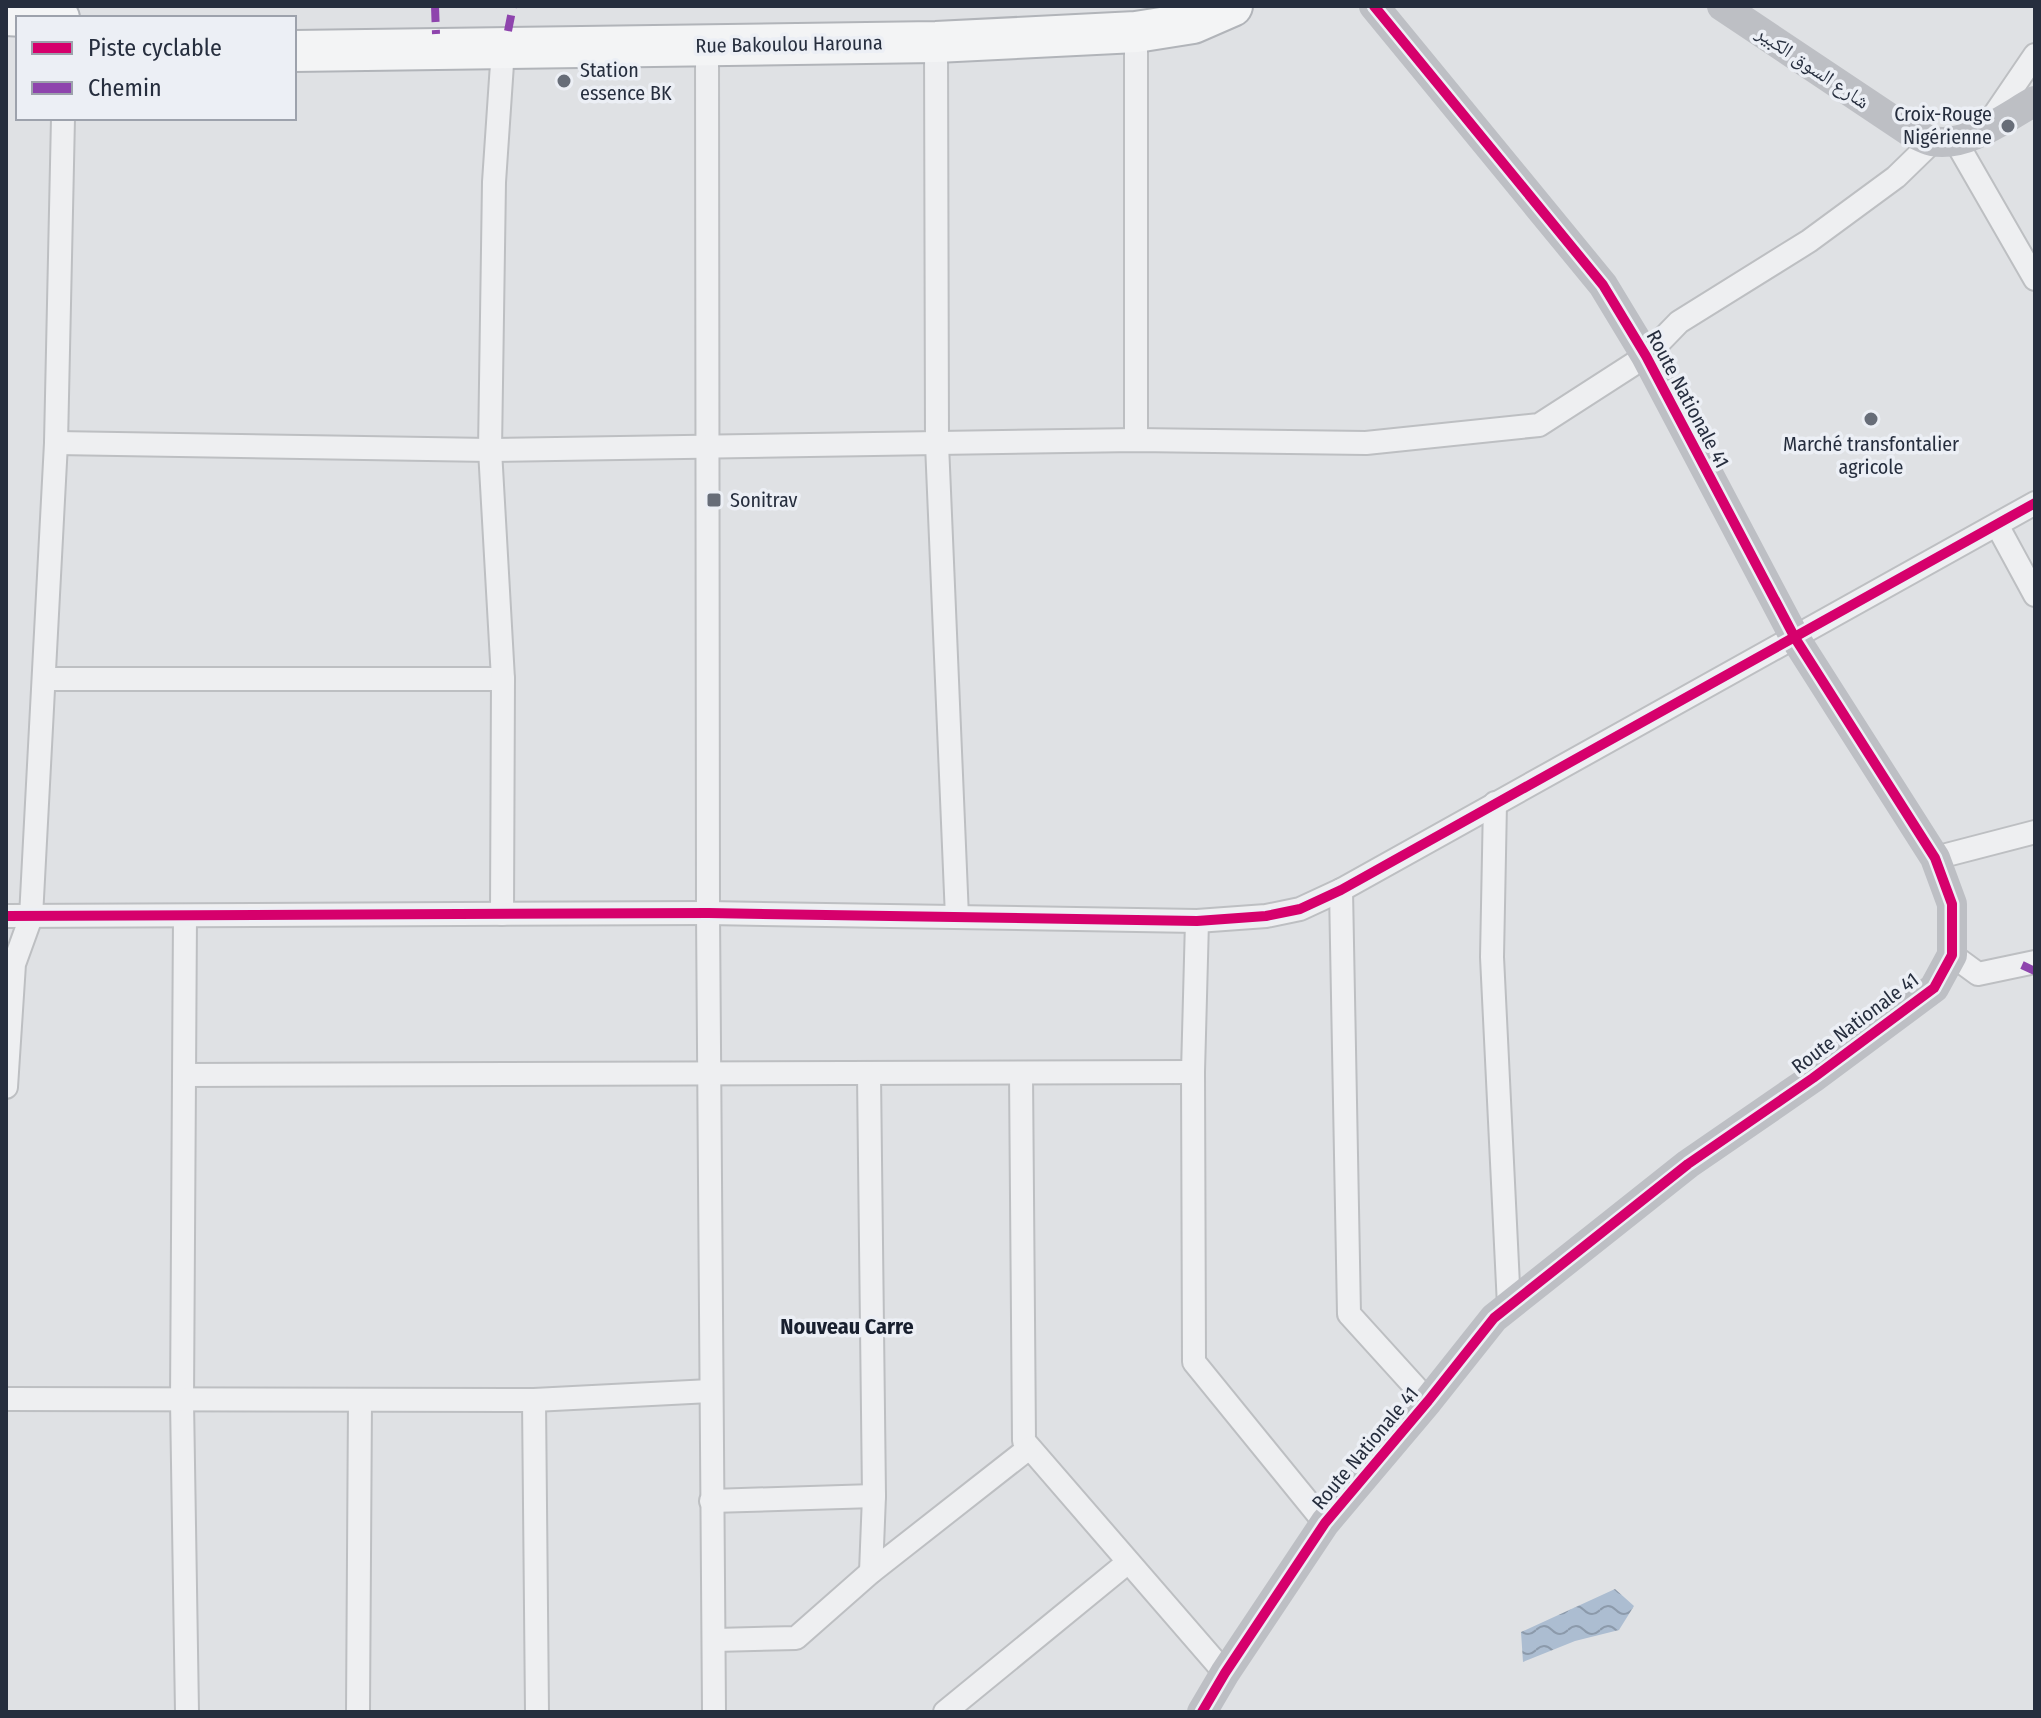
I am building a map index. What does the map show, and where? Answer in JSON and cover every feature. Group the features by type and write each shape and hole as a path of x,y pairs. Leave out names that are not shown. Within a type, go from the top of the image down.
{"highway":[{"name":"Rue Bakoulou Harouna","path":"296,51 936,42 1149,19 1193,23 1232,6"},
{"name":"Rue Bakoulou Harouna","path":"296,33 436,34 1133,12 1149,19"}],"street":[{"name":"Route Nationale 41","path":"1202,1712 1325,1523 1494,1318 1688,1164 1813,1078 1934,988 1952,955 1952,904 1935,858 1795,638 1646,356 1603,285 1374,6"},
{"name":"شارع السوق الكبير","path":"1722,6 1909,131 1944,140"},
{"path":"1136,440 1149,19"},
{"path":"936,42 937,444 957,917"},
{"path":"707,44 710,1391 714,1712"},
{"path":"502,914 503,679 490,450 494,182 503,49"},
{"path":"1984,130 2035,55"},
{"path":"56,443 490,450 1136,440 1366,443 1539,425 1646,356 1679,322 1809,241 1944,140 1984,130 2035,101"},
{"path":"6,1087 14,964 31,917 56,443 63,120"},
{"path":"1944,140 2035,279"},
{"path":"6,916 708,913 1197,921 1266,916 1300,909 1341,890 2035,503"},
{"path":"1997,525 2035,595"},
{"path":"44,679 503,679"},
{"path":"1495,803 1492,957 1509,1306"},
{"path":"1935,858 2035,832"},
{"path":"1341,890 1349,1314 1428,1401"},
{"path":"185,916 182,1401 187,1712"},
{"path":"1197,921 1193,1072 1194,1362 1325,1523"},
{"path":"1952,955 1978,974 2035,962"},
{"path":"185,1075 1193,1072"},
{"path":"1021,1073 1024,1441 1225,1673"},
{"path":"869,1075 874,1496 871,1572"},
{"path":"6,1399 534,1400 710,1391"},
{"path":"358,1712 360,1400"},
{"path":"534,1400 537,1712"},
{"path":"715,1640 796,1638 871,1572 1029,1448"},
{"path":"711,1501 874,1496"},
{"path":"945,1712 1127,1563"}],"water":[{"path":"1615,1589 1634,1606 1619,1630 1575,1641 1523,1662 1521,1632"}],"marked path":[{"path":"435,6 436,34"},
{"path":"508,31 513,6"},
{"path":"2022,965 2035,971"}],"cycle path":[{"path":"1202,1712 1325,1523 1494,1318 1688,1164 1813,1078 1934,988 1952,955 1952,904 1935,858 1795,638 1646,356 1603,285 1374,6"},
{"path":"6,916 708,913 1197,921 1266,916 1300,909 1341,890 2035,503"}],"place":[{"name":"Station essence BK","path":"564,81"},
{"name":"Croix-Rouge Nigérienne","path":"2008,126"},
{"name":"Marché transfontalier agricole","path":"1871,419"},
{"name":"Sonitrav","path":"714,500"}],"district":[{"name":"Nouveau Carre","path":"847,1326"}]}
